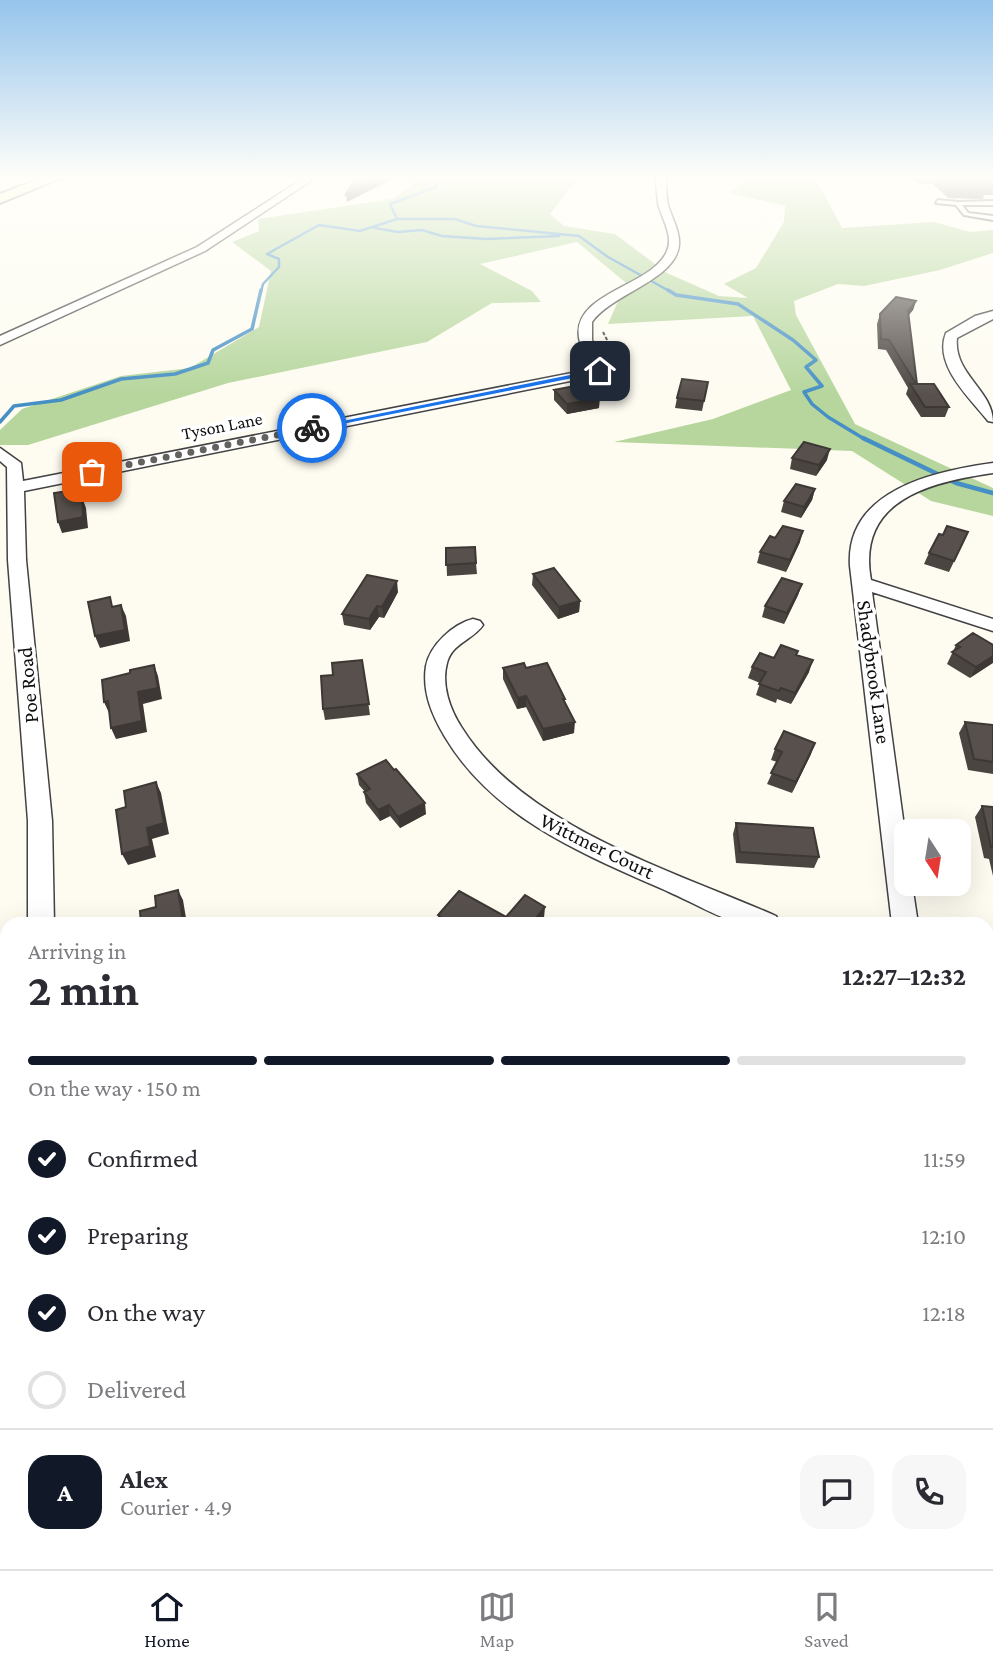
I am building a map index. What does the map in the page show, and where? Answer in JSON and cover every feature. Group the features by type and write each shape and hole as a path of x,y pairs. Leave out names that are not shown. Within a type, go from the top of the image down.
{"street":[{"path":"0,341 201,249"},
{"path":"608,369 584,335 587,320 600,304 647,279 666,262 672,249"},
{"path":"993,315 979,319 951,336 948,344 952,361 993,418"},
{"name":"Tyson Lane","path":"15,488 608,369"},
{"name":"Poe Road","path":"0,453 15,466 17,560 40,821 41,917"},
{"name":"Shadybrook Lane","path":"904,917 862,583 859,556 861,540 878,511 909,489 955,474 993,468"},
{"path":"862,583 993,625"},
{"name":"Wittmer Court","path":"473,625 440,653 436,672 437,692 443,713 457,741 478,768 500,790 532,815 569,836 751,917"}],"path":[{"path":"601,328 619,363 608,369"}],"green space":[{"path":"242,249 545,249 480,264 532,291 541,302 492,303 427,342 228,383 28,445 0,445 0,430 22,409 121,376 190,368 259,327 271,271"},
{"path":"586,249 635,249 667,273 719,296 748,298 724,284 756,268 767,249 993,249 993,253 940,270 864,286 838,284 794,301 796,315 855,424 993,488 993,516 931,501 852,451 614,442 713,419 791,390 753,316 608,324 626,283"}],"building":[{"path":"896,297 916,301 908,311 917,384 934,384 949,407 925,407 910,384 916,384 889,340 881,339 880,314"},
{"path":"682,379 708,382 704,401 677,398"},
{"path":"585,384 600,398 567,404 554,390"},
{"path":"804,442 830,449 819,465 792,458"},
{"path":"796,484 815,489 804,507 784,501"},
{"path":"75,490 75,498 82,497 83,517 58,522 54,493"},
{"path":"783,526 803,531 790,560 760,552 770,536 775,538"},
{"path":"947,526 968,532 954,561 929,553 939,534 943,535"},
{"path":"475,547 476,563 446,565 446,548"},
{"path":"554,568 580,601 559,607 533,574"},
{"path":"367,575 397,581 382,607 377,606 369,619 342,614"},
{"path":"782,578 802,584 787,613 765,606"},
{"path":"110,597 112,607 121,605 125,630 95,636 88,602"},
{"path":"973,633 993,645 993,656 976,667 952,652 960,647 956,645"},
{"path":"781,645 798,651 796,655 813,660 795,693 759,684 766,672 752,667 760,653 774,658"},
{"path":"362,660 369,704 323,709 321,676 333,675 332,663"},
{"path":"524,663 526,668 547,663 575,722 543,729 526,696 518,698 503,668"},
{"path":"154,665 158,688 138,692 142,721 111,728 102,680"},
{"path":"965,722 993,725 993,762 974,759"},
{"path":"784,731 815,743 796,782 771,773 782,752 775,749"},
{"path":"386,760 425,803 398,817 389,805 378,810 364,792 370,789 357,774"},
{"path":"156,782 164,823 147,828 150,846 122,854 116,810 126,807 124,791"},
{"path":"982,806 993,807 993,848 991,847"},
{"path":"736,823 813,828 819,857 740,852"},
{"path":"178,890 182,917 140,917 140,911 156,907 155,896"},
{"path":"459,891 506,917 438,915"},
{"path":"525,895 545,907 537,917 506,917"}],"waterway":[{"path":"261,292 263,284 279,267 279,259 267,254 276,249"},
{"path":"597,249 671,292"},
{"path":"0,422 14,406 61,400 121,379 175,374 208,363 213,350 252,329 261,290"},
{"path":"668,290 676,295 738,304 793,340 816,360 806,367 822,386 804,392 812,404 866,440"},
{"path":"863,438 956,483 993,493"}],"way so far":[{"path":"92,472 312,428"}],"route":[{"path":"312,428 600,371"}]}
